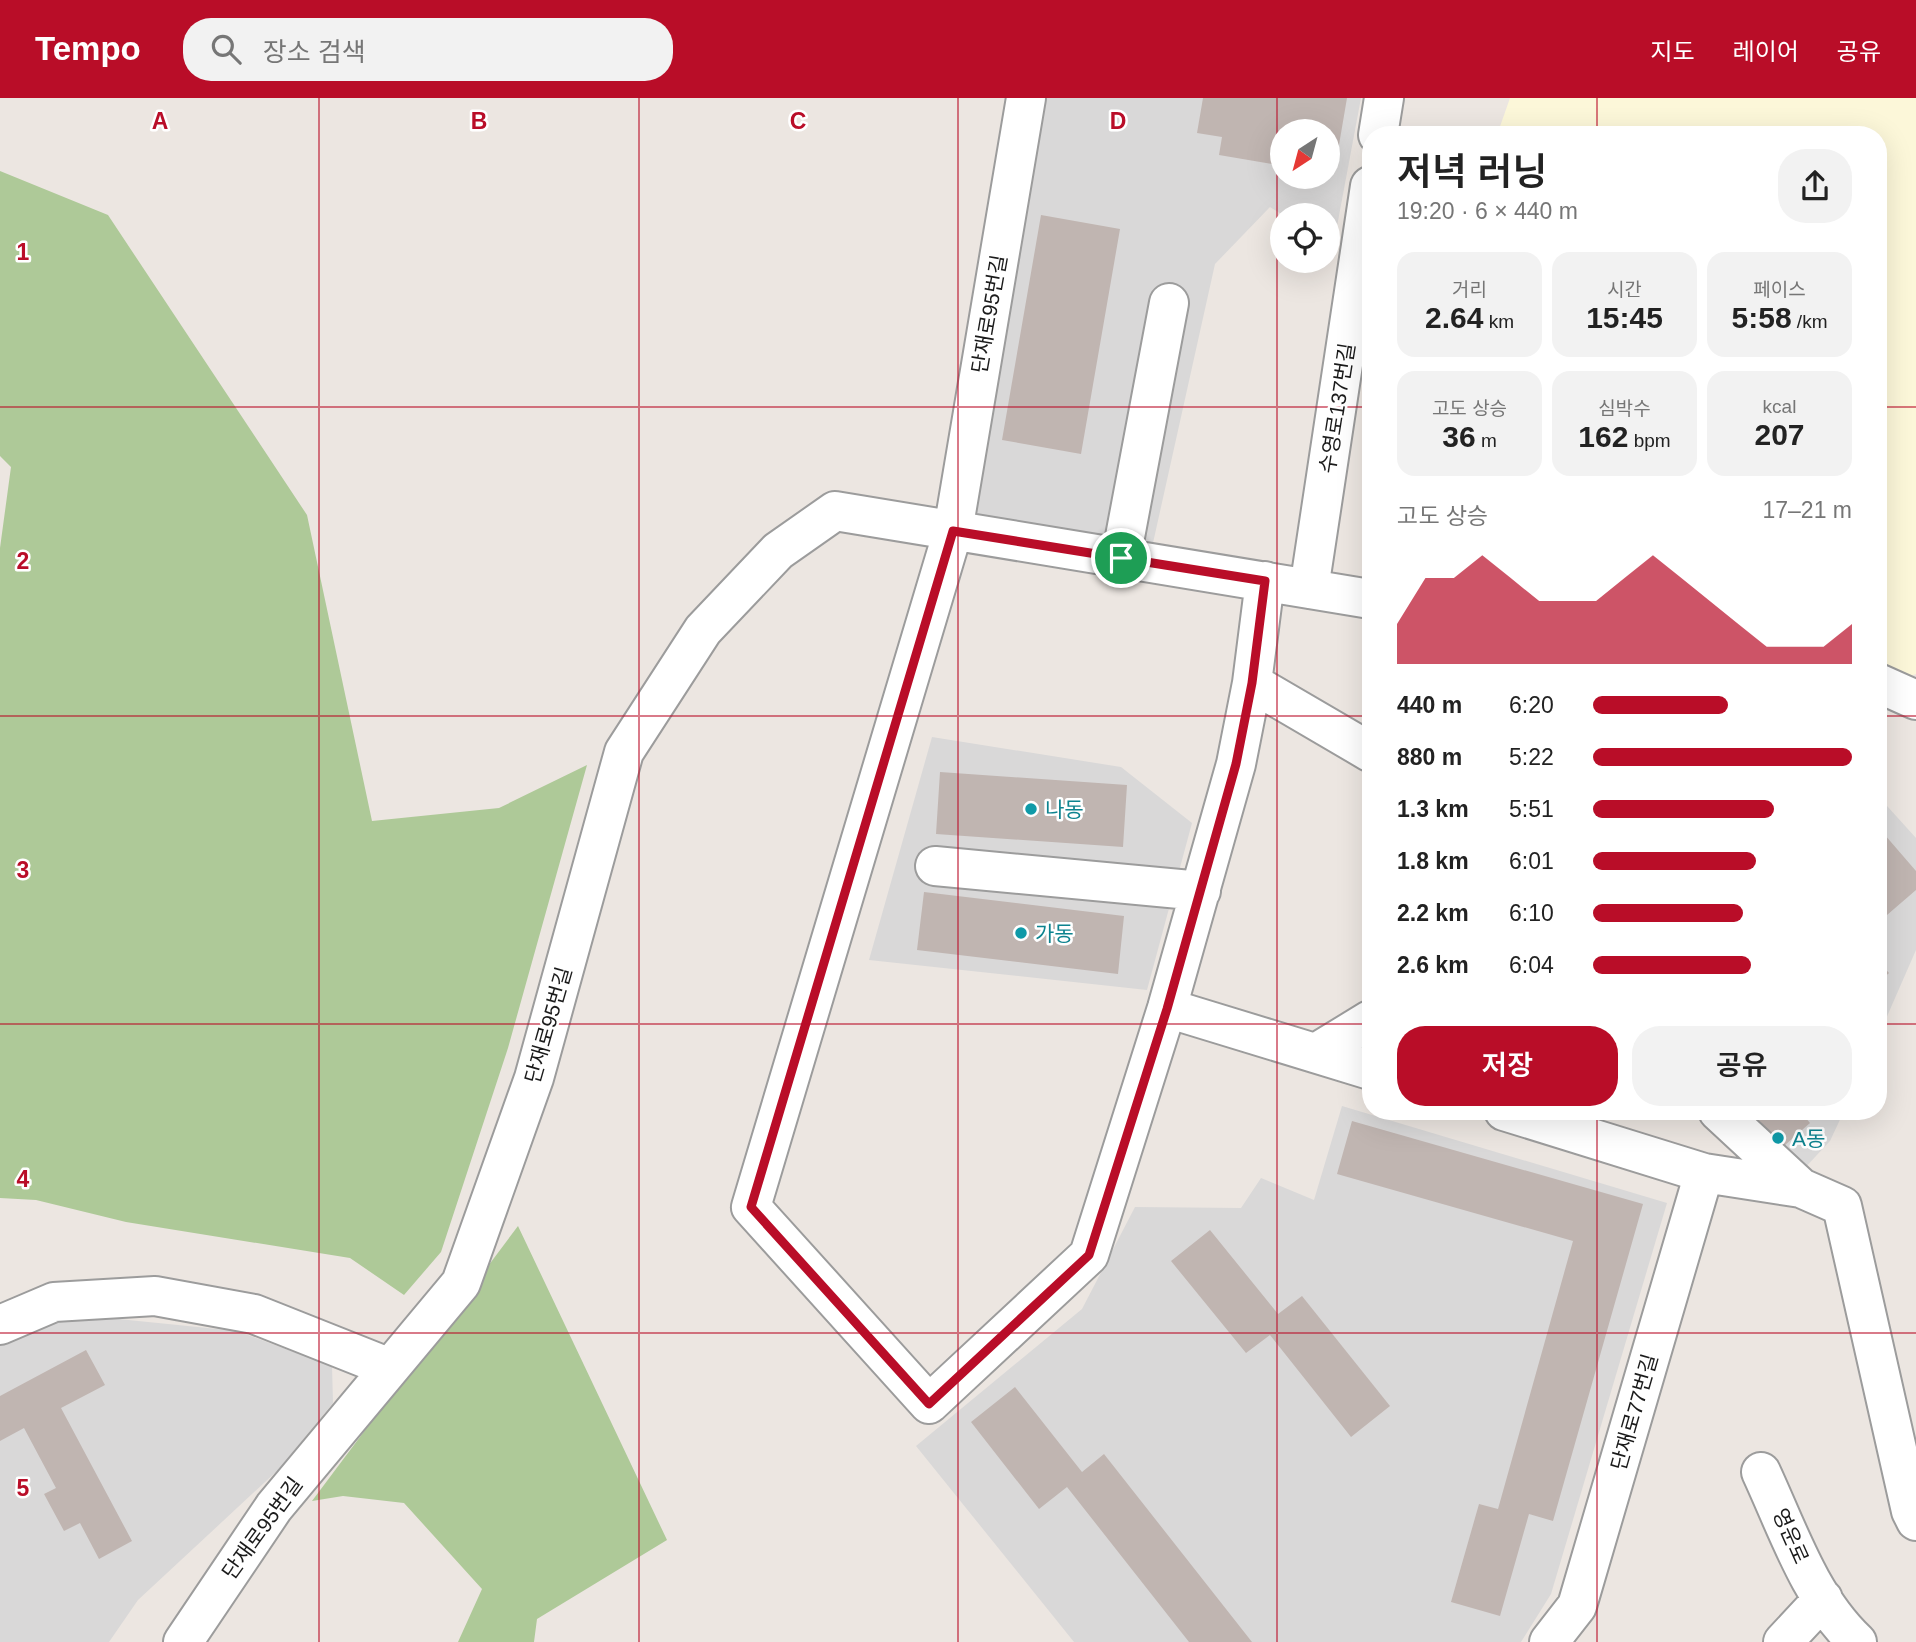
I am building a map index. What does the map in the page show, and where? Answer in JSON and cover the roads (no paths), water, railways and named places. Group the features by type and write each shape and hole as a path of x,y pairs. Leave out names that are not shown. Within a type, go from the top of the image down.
{"street":[{"name":"단재로95번길","path":"953,531 1026,98"},
{"path":"1379,126 1384,98"},
{"name":"수영로137번길","path":"1309,589 1362,239"},
{"path":"1121,558 1170,303"},
{"name":"단재로95번길","path":"183,1642 274,1507 461,1283 534,1078 624,752 703,630 778,551 835,511 1362,598"},
{"path":"953,531 751,1207 929,1404 1089,1255 1167,1009 1236,764 1252,683 1265,581"},
{"path":"1252,683 1362,747"},
{"path":"1887,687 1916,700"},
{"path":"935,866 1201,891"},
{"path":"1167,1009 1362,1067"},
{"path":"1316,1053 1362,1025"},
{"path":"1533,1120 1704,1173 1801,1188 1842,1206 1911,1511 1916,1521"},
{"path":"1728,1120 1801,1188"},
{"name":"단재로77번길","path":"1549,1642 1577,1606 1704,1173"},
{"path":"0,1325 54,1302 155,1296 254,1314 390,1368"},
{"name":"영운로","path":"1761,1472 1812,1584 1857,1642"},
{"path":"1783,1642 1823,1599"}],"place":[{"name":"나동","path":"1031,809"},
{"name":"가동","path":"1021,933"},
{"name":"A동","path":"1778,1138"}]}
